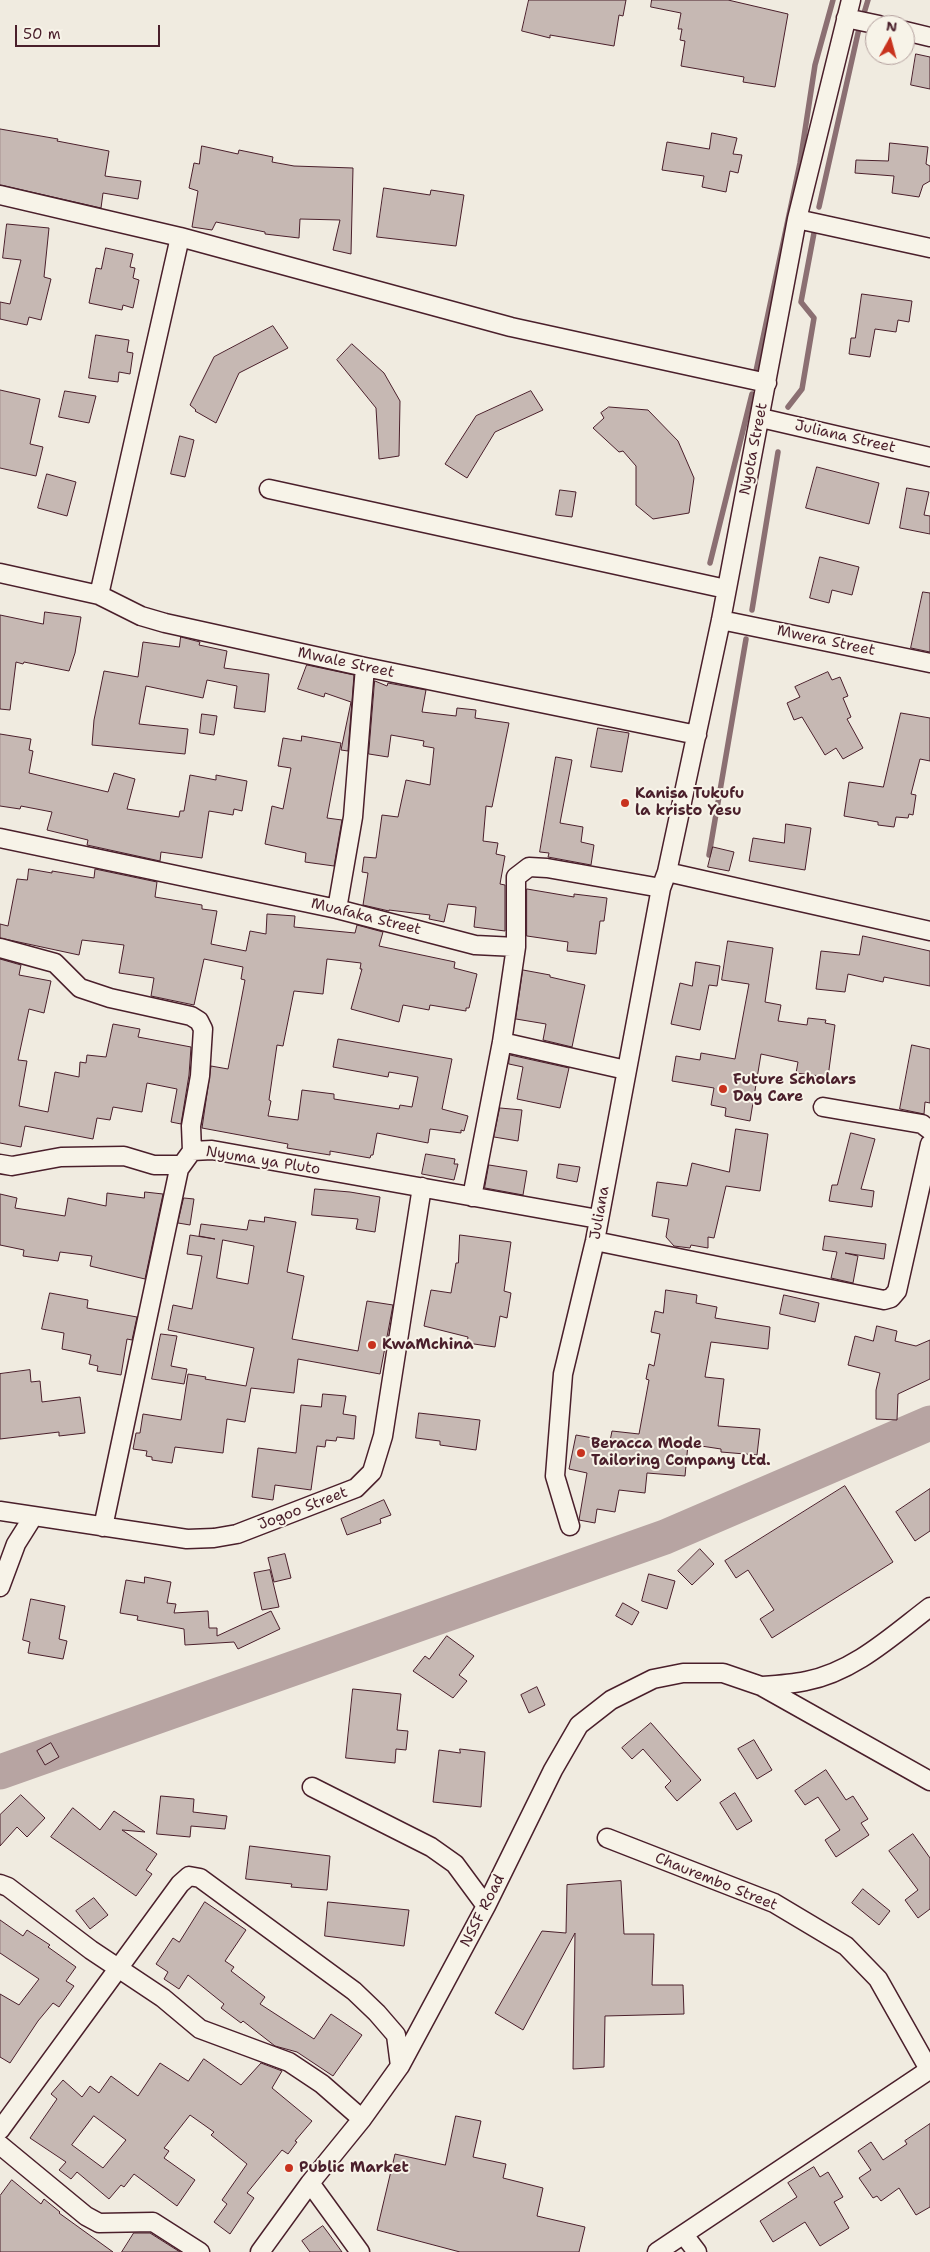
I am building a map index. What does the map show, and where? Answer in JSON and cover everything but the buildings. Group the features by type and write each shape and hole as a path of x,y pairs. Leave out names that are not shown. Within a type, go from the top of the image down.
{"street":[{"name":"Nyota Street","path":"663,886 721,620 798,219 851,0"},
{"path":"846,18 865,22"},
{"path":"915,33 930,37"},
{"path":"0,195 180,237 511,327 767,383"},
{"path":"798,219 930,248"},
{"path":"100,595 180,237"},
{"name":"Juliana Street","path":"761,418 930,457"},
{"path":"269,489 726,589"},
{"name":"Mwale Street","path":"0,573 100,595 141,616 166,623 364,667 697,735"},
{"name":"Mwera Street","path":"721,620 930,663"},
{"path":"337,909 353,817 364,667"},
{"name":"Muafaka Street","path":"0,838 337,909 475,945 516,947"},
{"path":"472,1197 502,1042 516,947 516,877 529,867 548,868 663,886 930,931"},
{"name":"Juliana","path":"570,1526 555,1476 556,1444 563,1374 595,1242 626,1070 663,886"},
{"path":"0,948 55,963 80,988 110,998 191,1016 199,1021 203,1029 200,1076 187,1158 179,1170 103,1528"},
{"path":"502,1042 626,1070"},
{"path":"823,1107 922,1124 930,1130"},
{"path":"595,1242 884,1300 891,1298 897,1292 930,1144"},
{"name":"Nyuma ya Pluto","path":"0,1164 12,1166 61,1157 124,1156 154,1165 212,1150 598,1219"},
{"name":"Jogoo Street","path":"0,1511 103,1528 187,1539 214,1538 237,1534 356,1488 372,1472 383,1436 422,1187"},
{"path":"0,1587 16,1544 33,1517"},
{"path":"761,1686 808,1681 842,1670 879,1646 930,1607"},
{"name":"NSSF Road","path":"260,2252 310,2183 362,2119 400,2066 486,1906 553,1770 579,1725 612,1700 653,1679 683,1673 723,1673 761,1686"},
{"path":"761,1686 930,1781"},
{"path":"312,1787 431,1847 455,1864 486,1906"},
{"name":"Chaurembo Street","path":"607,1838 774,1903 846,1946 878,1980 930,2071"},
{"path":"0,2130 180,1884 189,1876 200,1878 354,1991 377,2013 396,2036 400,2066"},
{"path":"0,1884 24,1898 62,1929 162,1998 200,2028 289,2062 322,2084 362,2119"},
{"path":"657,2252 930,2071"},
{"path":"0,2145 86,2216 99,2223 153,2222 200,2252"},
{"path":"310,2183 360,2252"},
{"path":"684,2235 696,2252"}],"waterway":[{"path":"756,371 800,163 815,65 833,0"},
{"path":"819,207 858,33 868,0"},
{"path":"788,407 802,389 814,318 801,302 814,233"},
{"path":"710,563 752,394"},
{"path":"752,610 778,452"},
{"path":"709,855 746,639"},
{"path":"0,1772 665,1537 930,1423"}],"place":[{"name":"Kanisa Tukufu la kristo Yesu","path":"625,803"},
{"name":"Future Scholars Day Care","path":"723,1089"},
{"name":"KwaMchina","path":"372,1345"},
{"name":"Beracca Mode Tailoring Company Ltd.","path":"581,1453"},
{"name":"Public Market","path":"289,2168"}]}
